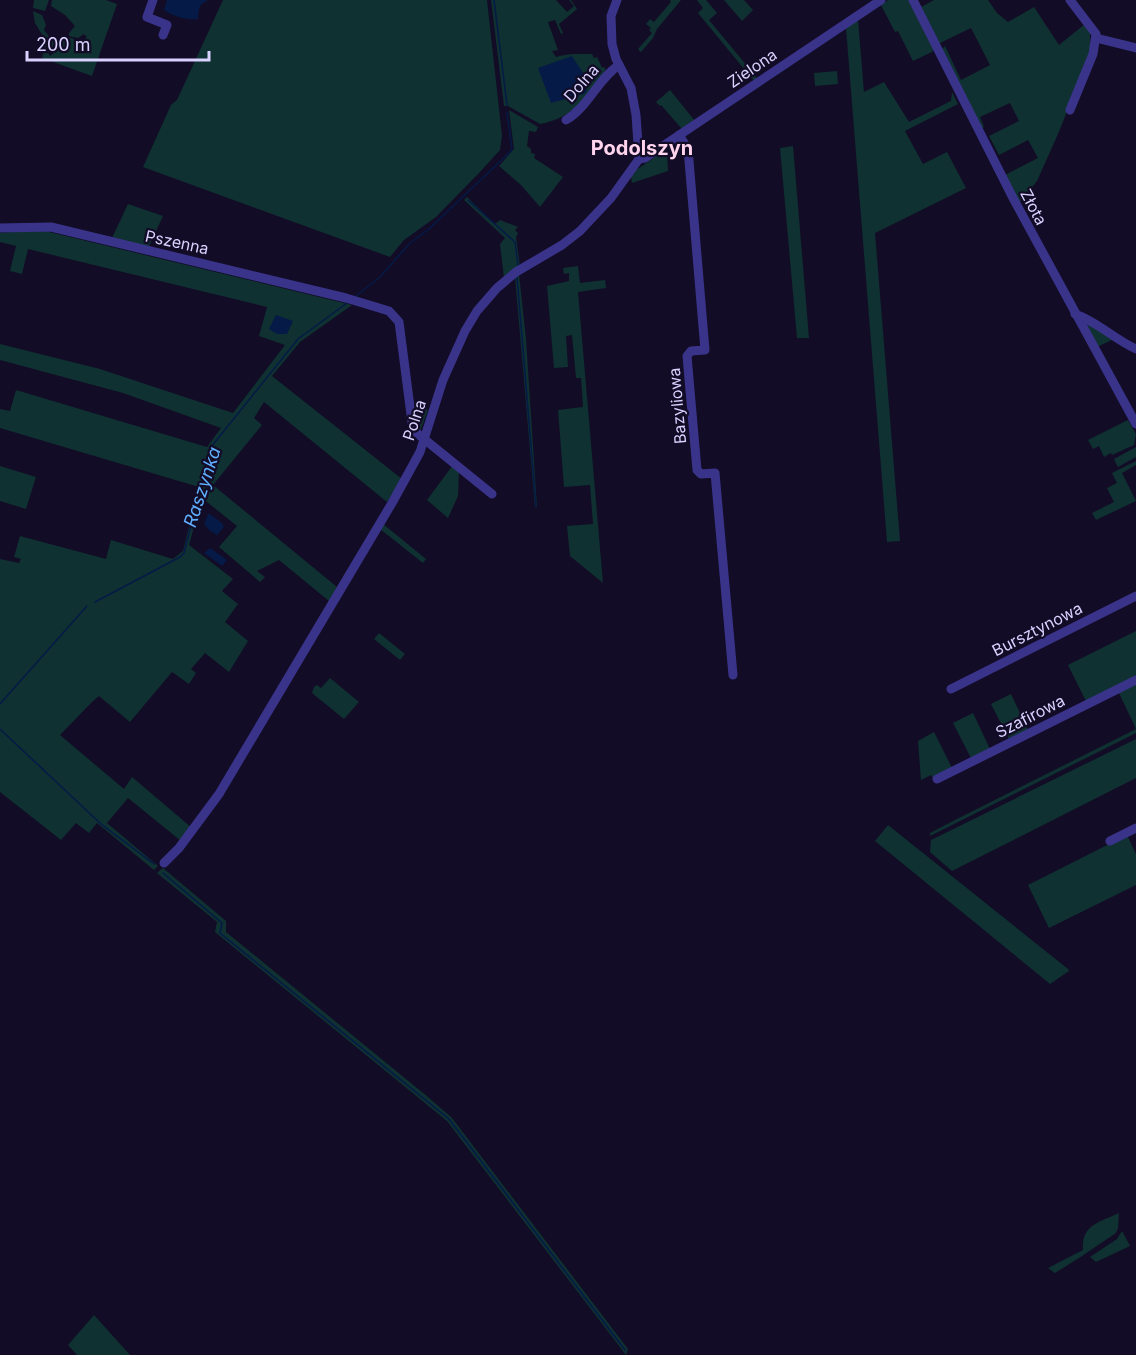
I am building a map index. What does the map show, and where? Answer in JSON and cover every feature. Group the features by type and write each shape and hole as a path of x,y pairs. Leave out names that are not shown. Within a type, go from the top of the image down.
{"street":[{"path":"153,0 147,17 167,25 163,35"},
{"path":"617,0 613,9 612,44 619,65 631,88 636,114 639,159"},
{"name":"Zielona","path":"639,159 645,158 881,0"},
{"name":"Złota","path":"914,0 968,111 1136,424"},
{"path":"1070,0 1093,28 1096,38 1070,110"},
{"path":"1096,38 1136,48"},
{"name":"Dolna","path":"566,120 579,110 610,71 619,65"},
{"name":"Bazyliowa","path":"679,135 688,149 705,350 691,351 687,356 697,470 701,474 715,473 733,675"},
{"name":"Polna","path":"164,863 179,848 219,794 392,502 424,440 451,361 465,331 483,303 516,272 562,245 580,231 612,198 639,159"},
{"name":"Pszenna","path":"0,228 51,227 346,298 382,309 398,319 412,426 414,432 424,440"},
{"path":"1075,314 1089,319 1118,340 1136,349"},
{"path":"424,440 492,494"},
{"name":"Bursztynowa","path":"951,689 1136,596"},
{"name":"Szafirowa","path":"937,780 1136,680"},
{"path":"1110,841 1136,828"}],"green space":[{"path":"34,0 49,0 45,11 33,8"},
{"path":"52,0 106,0 117,4 92,76 42,58 46,41 35,23 33,11 42,15 46,25 44,30 54,43 53,47 47,51 50,56 56,51 54,48 56,40 57,42 64,36 82,41 87,37 84,34 78,38 69,36 75,26 65,15 51,6"},
{"path":"223,0 487,0 502,136 500,150 436,217 404,240 390,257 143,167"},
{"path":"491,0 556,0 567,12 574,6 569,0 571,0 577,9 559,24 563,33 561,34 555,20 548,22 558,50 552,51 556,57 569,54 592,54 606,70 586,97 562,117 540,124 504,106"},
{"path":"670,0 681,0 641,52 638,49 652,33 649,30 651,28 646,24 650,19 654,22 671,2"},
{"path":"697,0 706,0 717,13 709,20 757,78 754,81 698,13 703,8"},
{"path":"724,0 744,0 753,10 742,21"},
{"path":"888,0 909,0 934,49 932,52 913,61 898,31 895,32 881,5"},
{"path":"934,0 988,0 997,13 1008,22 1034,7 1059,45 1085,24 1090,31 1090,54 1058,134 1037,181 1020,202 1003,176 1038,158 1028,140 999,155 989,136 1019,121 1010,103 980,117 984,127 981,129 942,49 945,46 961,80 990,65 971,28 938,44 921,7"},
{"path":"858,20 864,92 884,82 909,122 951,101 952,92 958,104 905,131 923,164 947,152 966,188 875,233 900,541 887,542 846,28"},
{"path":"837,71 838,84 815,86 814,73"},
{"path":"670,90 695,121 682,129 656,102"},
{"path":"509,110 538,127 536,132 529,131 527,146 531,149 531,153 535,154 534,158 563,177 540,207 521,185 499,166 514,149"},
{"path":"793,146 809,338 797,338 780,148"},
{"path":"667,149 668,171 632,183 631,177 636,170"},
{"path":"467,197 495,224 500,220 518,227 515,230 518,233 516,237 520,267 504,278 500,244 505,238 464,200"},
{"path":"128,204 163,216 148,248 112,238"},
{"path":"41,230 352,305 300,342 272,376 402,479 387,502 264,402 254,418 262,425 213,485 337,587 329,601 279,560 257,571 265,577 260,582 219,547 237,526 202,498 189,545 233,579 222,591 238,604 225,622 248,641 229,672 205,653 191,669 196,673 189,684 172,672 130,722 99,696 60,735 124,789 132,777 192,828 181,841 128,798 107,823 158,866 154,870 97,823 89,833 76,823 61,840 0,792 0,559 19,563 21,559 14,557 20,536 106,559 111,540 173,559 183,551 199,487 0,428 0,409 10,411 16,390 207,447 221,428 123,393 0,360 0,344 100,369 233,413 285,345 259,336 267,307 28,249 22,274 10,271 16,246 0,242 0,233"},
{"path":"578,266 580,283 605,280 606,288 578,292 603,583 570,556 567,526 593,524 590,485 564,487 558,410 583,407 581,378 576,378 572,335 566,336 568,367 554,368 547,286 569,281 569,273 564,274 563,268"},
{"path":"519,274 526,339 537,507 535,507 515,277"},
{"path":"1085,320 1114,339 1097,347"},
{"path":"412,404 421,404 428,410 420,432 415,428"},
{"path":"1128,420 1136,434 1134,445 1104,457 1099,446 1093,449 1088,440"},
{"path":"1136,447 1136,457 1118,467 1114,459"},
{"path":"1136,461 1136,465 1122,473 1136,501 1096,520 1092,513 1114,502 1107,488 1117,483 1112,473"},
{"path":"453,465 459,470 458,496 448,518 427,500"},
{"path":"0,466 36,477 26,509 0,501"},
{"path":"383,524 426,559 423,563 380,529"},
{"path":"1136,631 1136,676 1086,701 1068,665"},
{"path":"379,633 405,654 400,660 374,639"},
{"path":"330,678 359,702 344,719 312,693 314,687 317,685 321,688"},
{"path":"1136,684 1136,729 1119,693"},
{"path":"1011,694 1028,730 1009,739 991,704"},
{"path":"973,713 990,749 971,758 953,723"},
{"path":"1136,729 1136,733 930,836 930,833"},
{"path":"934,732 952,768 933,778 931,775 921,780 918,741"},
{"path":"1136,739 1136,778 952,871 930,852 931,840"},
{"path":"888,825 1069,971 1050,984 875,841"},
{"path":"1127,835 1136,854 1136,885 1049,928 1028,885"},
{"path":"163,868 226,921 226,932 452,1118 628,1349 626,1355 447,1121 215,932 217,922 157,873"},
{"path":"1119,1213 1116,1233 1055,1273 1048,1268 1083,1250 1085,1235 1089,1230 1099,1222"},
{"path":"1122,1231 1130,1246 1096,1262 1090,1257 1117,1239"},
{"path":"94,1315 130,1355 77,1355 68,1345"}],"water":[{"path":"167,0 209,0 201,5 198,19 193,19 180,18 164,10"},
{"path":"572,56 583,73 587,91 584,94 551,103 538,68"},
{"path":"276,315 293,321 287,334 277,334 269,329"},
{"path":"208,514 222,523 224,527 217,535 204,524"},
{"path":"210,548 227,560 222,566 204,553"}],"waterway":[{"name":"Raszynka","path":"494,0 507,105"},
{"name":"Raszynka","path":"356,296 380,277 409,244 430,228 508,154 512,149 507,112"},
{"path":"468,200 515,242 518,265"},
{"path":"517,277 536,506"},
{"name":"Raszynka","path":"95,602 184,553 211,447 298,339 347,303"},
{"name":"Raszynka","path":"0,704 87,606"},
{"path":"0,729 101,824 154,864"},
{"path":"163,873 222,923 220,933 449,1119 625,1350"}],"district":[{"name":"Podolszyn","path":"642,148"}]}
